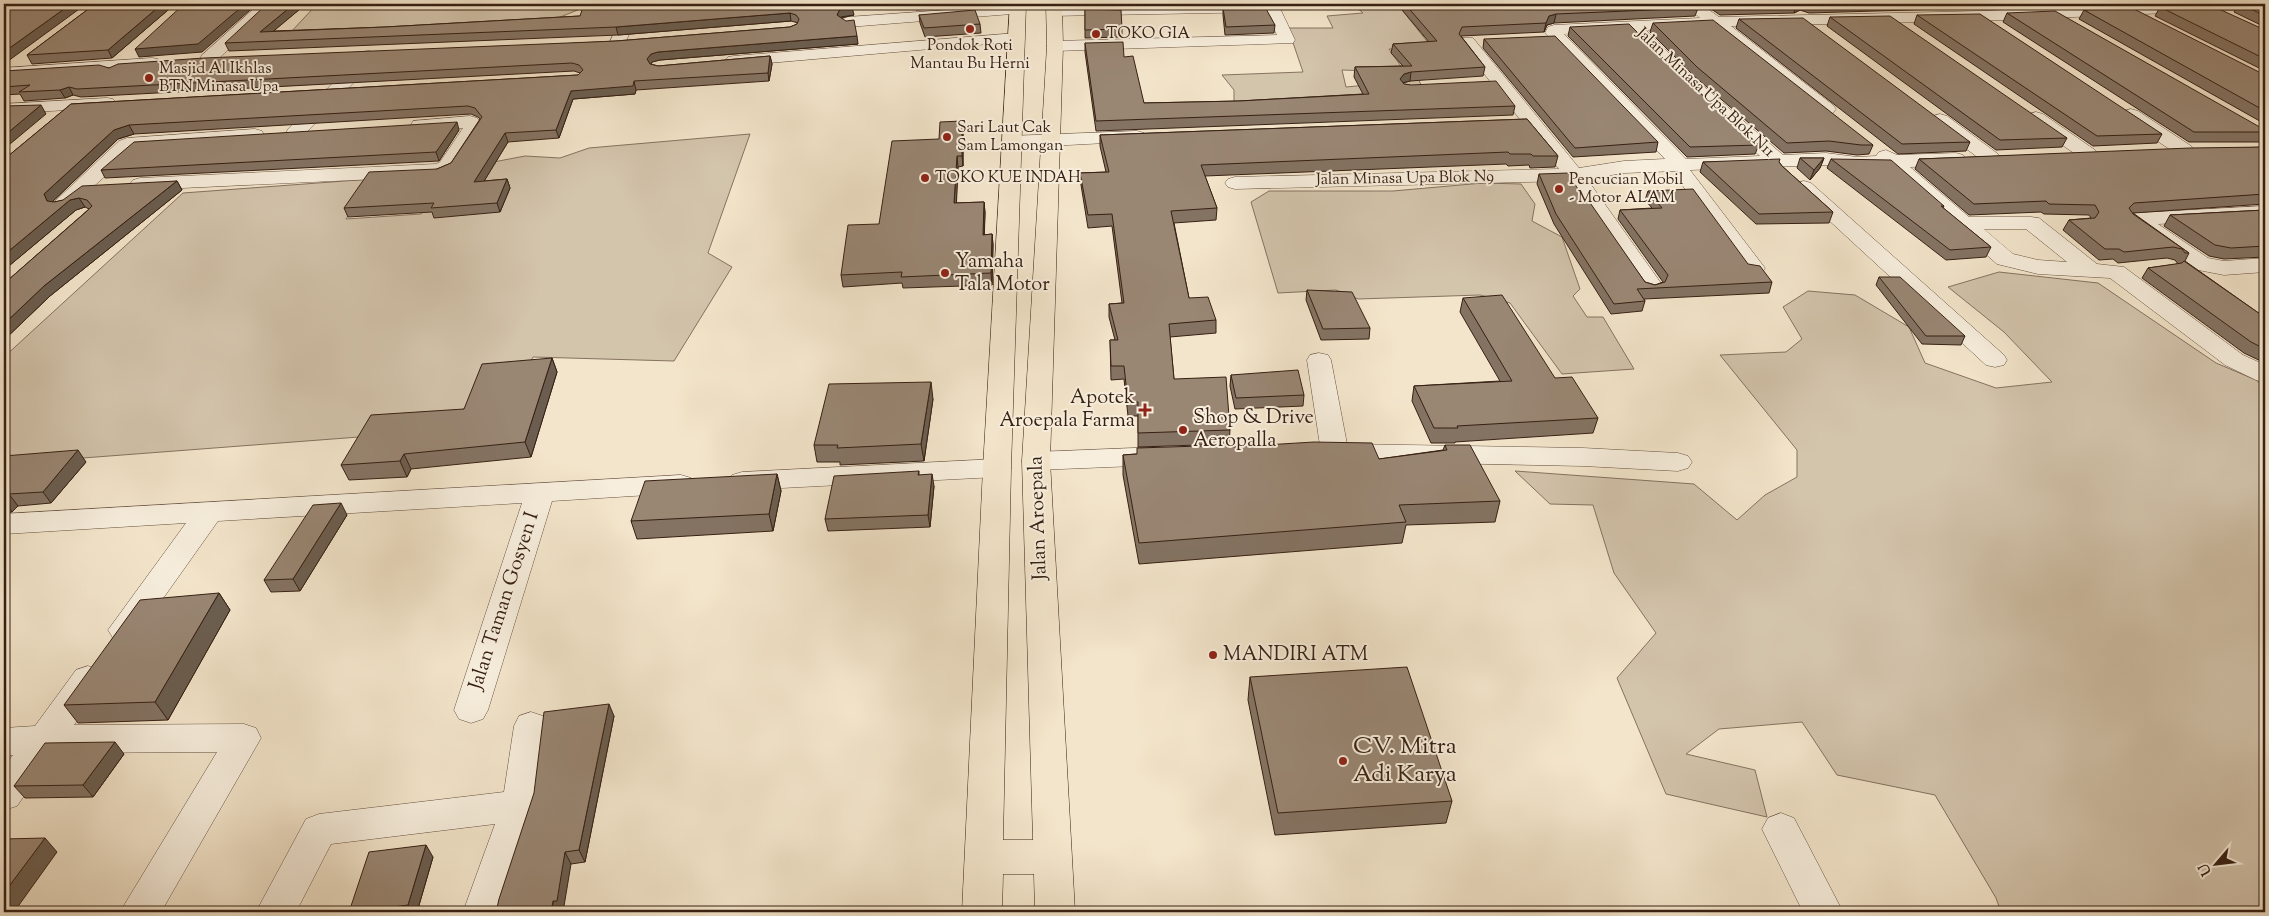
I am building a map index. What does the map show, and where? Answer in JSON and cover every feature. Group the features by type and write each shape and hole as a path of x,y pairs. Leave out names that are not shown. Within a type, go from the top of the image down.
{"main road":[{"name":"Jalan Aroepala","path":"982,912 997,468 1018,7"},
{"name":"Jalan Aroepala","path":"1054,9 1055,46 1036,461 1055,912"},
{"path":"985,857 1054,857"}],"street":[{"path":"208,59 268,4"},
{"path":"1692,4 1840,119"},
{"path":"1782,4 1829,38"},
{"path":"1540,39 1557,34 1632,26 1889,17 1980,16 2045,8 2261,4"},
{"path":"2204,5 2240,22"},
{"path":"1054,9 1270,6 1288,38 1287,40 1055,46"},
{"path":"2122,6 2161,26"},
{"path":"618,42 638,7"},
{"path":"848,22 1018,7"},
{"path":"2045,8 2078,26"},
{"path":"1980,16 2005,32"},
{"path":"1889,17 1913,34"},
{"name":"Jalan Minasa Upa Blok N11","path":"1632,26 1687,81 1995,360"},
{"path":"1557,34 1683,170 1754,268"},
{"path":"718,62 1017,38"},
{"path":"598,42 637,40"},
{"path":"1485,41 1467,42 1574,175 1652,286"},
{"path":"49,123 139,46"},
{"path":"295,134 335,91 379,51 354,52"},
{"path":"5,73 29,56"},
{"path":"190,60 238,57"},
{"path":"5,73 172,61"},
{"path":"1480,84 1499,83"},
{"path":"306,92 364,89"},
{"path":"4,109 120,102"},
{"path":"2119,107 2193,150 2155,152"},
{"path":"2024,110 2098,154 2059,155"},
{"name":"Jalan Minasa Upa Blok N9","path":"1235,184 1574,175 1600,172 1782,166 1833,170 1857,163 2000,157 1929,112"},
{"path":"81,187 440,170 447,166 474,125 470,122 399,127"},
{"path":"1512,122 1533,122"},
{"path":"61,205 126,145 134,142 323,132"},
{"path":"1012,142 1157,137"},
{"path":"1870,144 2005,258 2038,267 2116,272 2150,269"},
{"path":"2265,227 2255,213 2129,214 2202,264 2224,268 2265,265"},
{"path":"1964,224 2064,222"},
{"path":"2031,223 2092,271"},
{"path":"2116,272 2234,360 2265,375"},
{"path":"1319,360 1323,452 1583,457 1678,462"},
{"path":"1036,461 1184,456"},
{"path":"4,524 714,482 997,468"},
{"name":"Jalan Taman Gosyen I","path":"471,710 540,492"},
{"path":"4,795 210,511"},
{"path":"483,912 520,805 531,726"},
{"path":"4,742 44,739 244,738 140,912"},
{"path":"276,912 319,830 520,805"},
{"path":"1781,829 1823,912"}],"shaded area":[{"path":"317,4 586,4 585,7 548,22 291,32"},
{"path":"1399,6 1434,50 1389,49 1405,72 1342,70 1346,87 1419,80 1427,100 1234,102 1234,90 1222,75 1303,72 1288,28 1333,28 1327,16 1363,13 1356,7"},
{"path":"750,134 708,253 732,267 674,361 533,357 493,431 359,437 4,464 4,357 183,193 372,179 346,219 421,214 448,186 483,164 525,156 560,158 589,148"},
{"path":"1483,183 1521,184 1535,204 1532,221 1562,237 1580,289 1573,296 1587,317 1603,317 1634,369 1562,374 1510,303 1480,295 1358,299 1336,290 1278,293 1251,202 1269,191 1393,191"},
{"path":"1999,272 2098,283 2216,363 2256,380 2265,388 2265,912 2001,912 1996,898 1935,795 1837,775 1802,722 1719,729 1686,754 1755,770 1767,817 1666,794 1617,678 1656,633 1614,573 1593,505 1550,504 1515,471 1694,484 1737,520 1765,495 1797,477 1797,450 1720,355 1786,352 1802,339 1783,307 1808,291 1855,295 1909,327 1925,363 1996,388 2052,382 2004,332 1948,287"}],"building":[{"path":"12,4 71,4 4,52 4,8"},
{"path":"95,4 162,4 108,50 27,55"},
{"path":"184,4 245,4 198,44 135,49"},
{"path":"267,4 294,4 260,32 580,16 584,4 621,4 623,7 630,9 702,4 852,4 852,7 840,9 837,15 846,21 854,20 857,36 658,52 651,54 647,59 650,64 658,66 770,56 768,73 634,81 633,86 571,91 556,130 505,133 474,182 507,179 497,203 431,208 434,203 344,208 369,172 437,169 451,163 482,117 475,108 468,106 129,125 114,130 44,194 47,201 63,200 82,186 177,181 44,286 4,324 4,281 7,281 92,206 87,200 79,198 70,200 4,255 4,158 71,104 578,75 583,70 579,65 572,63 77,89 69,87 60,90 19,92 30,85 4,87 4,71 99,65 109,68 118,64 204,58 616,41 790,27 797,24 799,19 796,15 790,13 616,27 225,43"},
{"path":"1405,4 1693,4 1698,8 1556,14 1549,16 1546,23 1462,27 1459,34 1485,67 1411,72 1404,74 1400,79 1404,84 1411,85 1496,81 1515,106 1096,121 1085,43 1123,42 1124,57 1133,56 1144,103 1239,101 1369,94 1355,67 1412,66 1393,44 1437,41"},
{"path":"1718,4 1796,4 1722,6"},
{"path":"2208,4 2265,30 2265,59 2160,7"},
{"path":"2241,4 2265,4 2265,16"},
{"path":"1265,7 1275,25 1226,27 1223,8"},
{"path":"2130,7 2265,75 2265,111 2084,10"},
{"path":"1085,9 1121,10 1122,29 1085,30"},
{"path":"975,10 980,24 924,28 919,15"},
{"path":"2055,11 2265,130 2265,132 2194,132 2007,13"},
{"path":"1980,14 2162,134 2097,136 1917,15"},
{"path":"1890,16 2067,138 2000,140 1830,17"},
{"path":"1803,18 1970,142 1902,144 1739,19"},
{"path":"1713,20 1873,145 1829,141 1787,143 1697,67 1653,23"},
{"path":"1629,24 1682,77 1759,145 1690,147 1570,27"},
{"path":"1555,36 1658,142 1575,148 1484,39"},
{"path":"41,105 4,136 4,106"},
{"path":"1527,119 1558,156 1533,156 1531,154 1510,154 1508,152 1201,165 1217,208 1171,211 1189,298 1208,297 1216,320 1169,324 1174,379 1226,377 1230,430 1138,433 1138,402 1128,403 1124,366 1111,366 1110,340 1118,340 1109,304 1124,303 1112,214 1088,215 1080,173 1109,172 1100,135"},
{"path":"962,121 962,156 957,156 954,203 984,202 983,235 992,234 991,273 901,277 902,272 841,275 848,225 879,224 892,141 939,139 940,122"},
{"path":"457,122 436,152 101,170 134,142"},
{"path":"2265,147 2265,194 2134,203 2129,208 2133,214 2189,253 2173,247 2124,252 2119,249 2105,249 2069,220 2095,218 2099,212 2095,205 2049,204 2046,201 1974,204 1919,159 2190,148"},
{"path":"1800,158 1824,158 1814,170"},
{"path":"1780,159 1779,162 1782,166 1833,212 1759,214 1703,162"},
{"path":"1831,159 1891,160 1944,206 1941,206 1991,247 1950,250"},
{"path":"1568,173 1645,282 1655,285 1665,282 1668,275 1620,210 1662,208 1648,191 1693,189 1748,264 1760,266 1772,282 1637,289 1645,301 1614,304 1556,214 1539,174"},
{"path":"2265,210 2265,246 2231,248 2215,245 2170,215"},
{"path":"2184,261 2260,314 2265,315 2265,349 2251,342 2148,268 2182,263"},
{"path":"1879,277 1900,277 1965,336 1926,336"},
{"path":"1307,290 1352,292 1370,328 1323,329"},
{"path":"1502,295 1555,378 1572,377 1598,418 1434,428 1414,386 1512,381 1463,298"},
{"path":"552,358 525,442 404,454 400,461 341,465 371,415 464,409 482,364"},
{"path":"1298,370 1304,395 1236,398 1231,375"},
{"path":"931,382 921,444 837,448 838,445 814,445 829,384"},
{"path":"1314,442 1372,443 1379,459 1447,450 1445,445 1470,445 1500,501 1399,505 1406,522 1139,543 1123,455 1137,454 1137,448 1232,445 1232,447"},
{"path":"78,450 43,492 9,494 4,499 4,456"},
{"path":"919,471 918,475 932,474 928,515 825,519 834,476"},
{"path":"777,474 769,514 631,521 645,481"},
{"path":"341,503 293,579 264,580 313,505"},
{"path":"219,593 155,702 64,705 140,600"},
{"name":"CV. Mitra Adi Karya","path":"1407,667 1452,801 1278,813 1250,677"},
{"path":"609,704 579,850 565,852 557,901 553,901 551,912 496,912 534,793 544,712"},
{"path":"115,742 83,785 14,786 45,743"},
{"path":"45,838 4,893 4,839"},
{"path":"426,845 408,905 349,912 369,852"}],"place":[{"name":"Pondok Roti Mantau Bu Herni","path":"970,29"},
{"name":"TOKO GIA","path":"1096,34"},
{"name":"Masjid Al Ikhlas BTN Minasa Upa","path":"149,78"},
{"name":"Sari Laut Cak Sam Lamongan","path":"947,137"},
{"name":"TOKO KUE INDAH","path":"925,178"},
{"name":"Pencucian Mobil - Motor ALAM","path":"1559,189"},
{"name":"Yamaha Tala Motor","path":"945,273"},
{"name":"Apotek Aroepala Farma","path":"1145,410"},
{"name":"Shop & Drive Aeropalla","path":"1183,430"},
{"name":"MANDIRI ATM","path":"1213,655"},
{"name":"CV. Mitra Adi Karya","path":"1343,761"}]}
